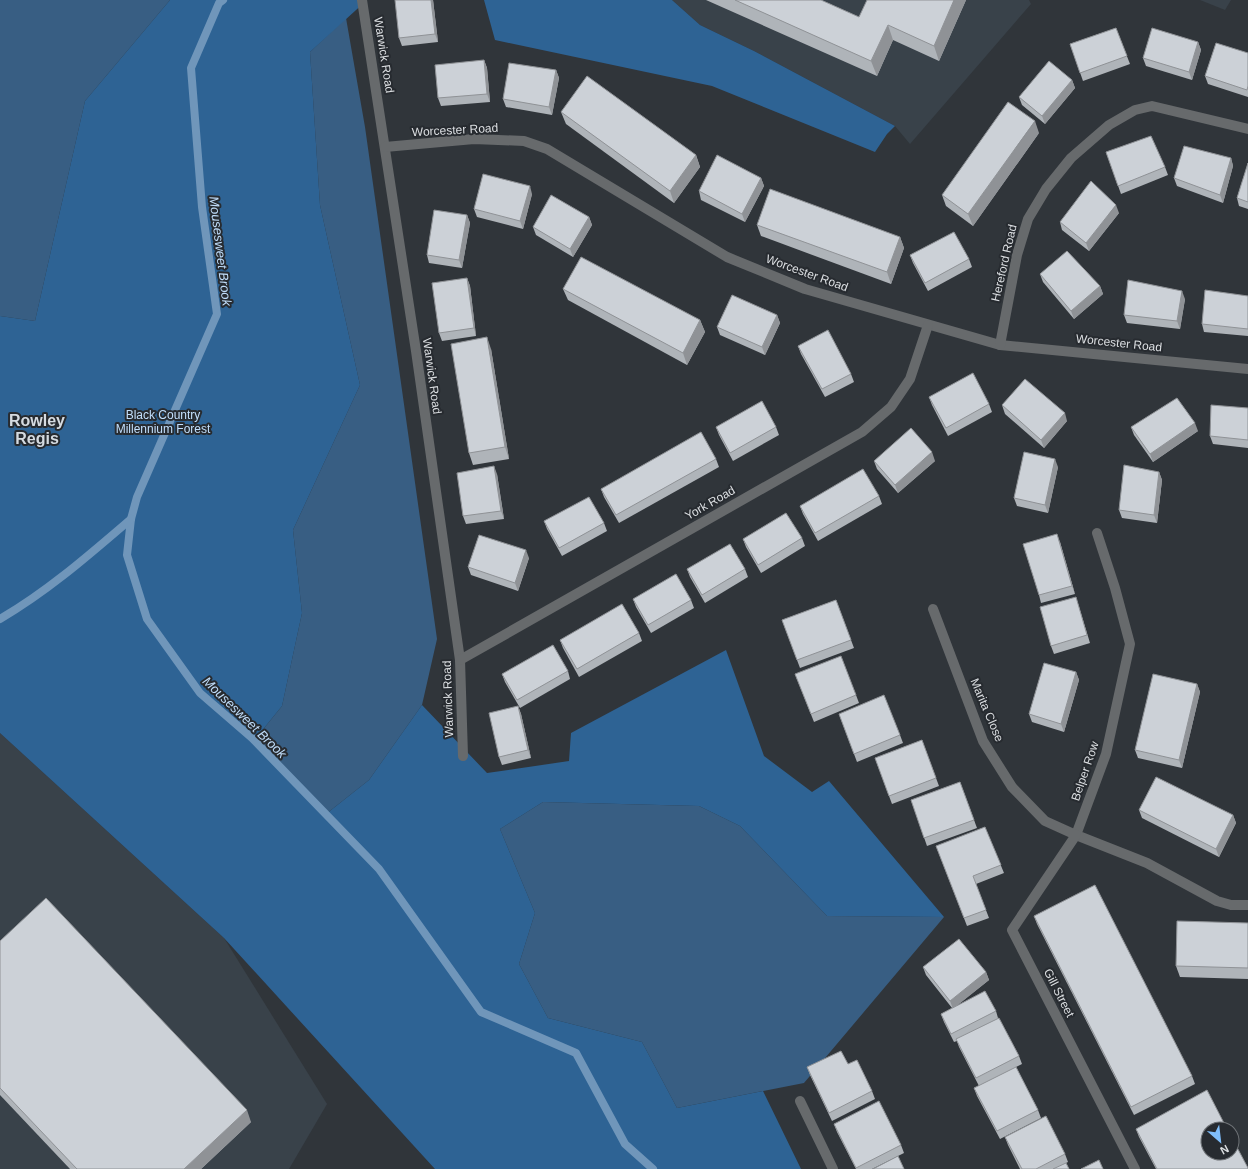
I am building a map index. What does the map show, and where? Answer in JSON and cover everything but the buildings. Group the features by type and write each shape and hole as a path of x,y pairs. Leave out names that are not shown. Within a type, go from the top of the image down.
{"street":[{"name":"Warwick Road","path":"362,0 460,660 463,756"},
{"name":"Hereford Road","path":"1000,345 1017,255 1028,219 1046,189 1071,158 1109,125 1135,110 1152,106 1248,129"},
{"name":"Worcester Road","path":"384,147 474,139 524,141 547,149 726,257 805,289 1000,345 1248,369"},
{"name":"York Road","path":"460,660 862,432 891,407 910,379 928,325"},
{"name":"Belper Row","path":"1076,835 1106,754 1130,644 1115,588 1097,534"},
{"name":"Marita Close","path":"933,609 983,741 1012,787 1045,820 1076,835"},
{"path":"1076,835 1147,863 1216,901 1231,905 1248,905"},
{"name":"Gill Street","path":"1076,835 1012,930 1135,1169"},
{"path":"800,1101 833,1169"}],"shaded area":[{"path":"0,0 170,0 85,101 35,321 0,316"},
{"path":"672,0 1029,0 1031,4 910,144 895,126 754,51 700,25"},
{"path":"1200,0 1231,0 1225,10"},
{"path":"346,18 365,127 437,639 422,705 369,780 326,814 252,743 282,706 302,613 293,530 360,385 320,205 310,52"},
{"path":"0,733 224,938 327,1104 289,1169 0,1169"},
{"path":"543,802 699,806 740,826 827,916 944,917 804,1083 677,1108 642,1042 548,1018 519,964 535,913 500,829"}],"green space":[{"name":"Black Country Millennium Forest","path":"170,0 367,0 310,52 320,205 360,385 293,530 302,613 282,706 252,743 326,814 369,780 422,705 487,773 569,761 571,733 726,650 764,756 812,792 829,781 944,917 827,916 740,826 699,806 543,802 500,829 535,913 519,964 548,1018 642,1042 677,1108 763,1091 801,1169 435,1169 224,938 0,733 0,316 35,321 85,101"},
{"path":"484,0 672,0 700,25 754,51 895,126 887,134 875,152 712,86 495,40"}],"waterway":[{"name":"Mousesweet Brook","path":"223,0 219,3 191,68 202,207 217,314 137,497 131,519 127,555 147,619 200,693 252,738 379,869 481,1012 576,1053 625,1144 653,1169"},
{"path":"0,619 51,585 131,519"}],"district":[{"name":"Rowley Regis","path":"37,429"}]}
